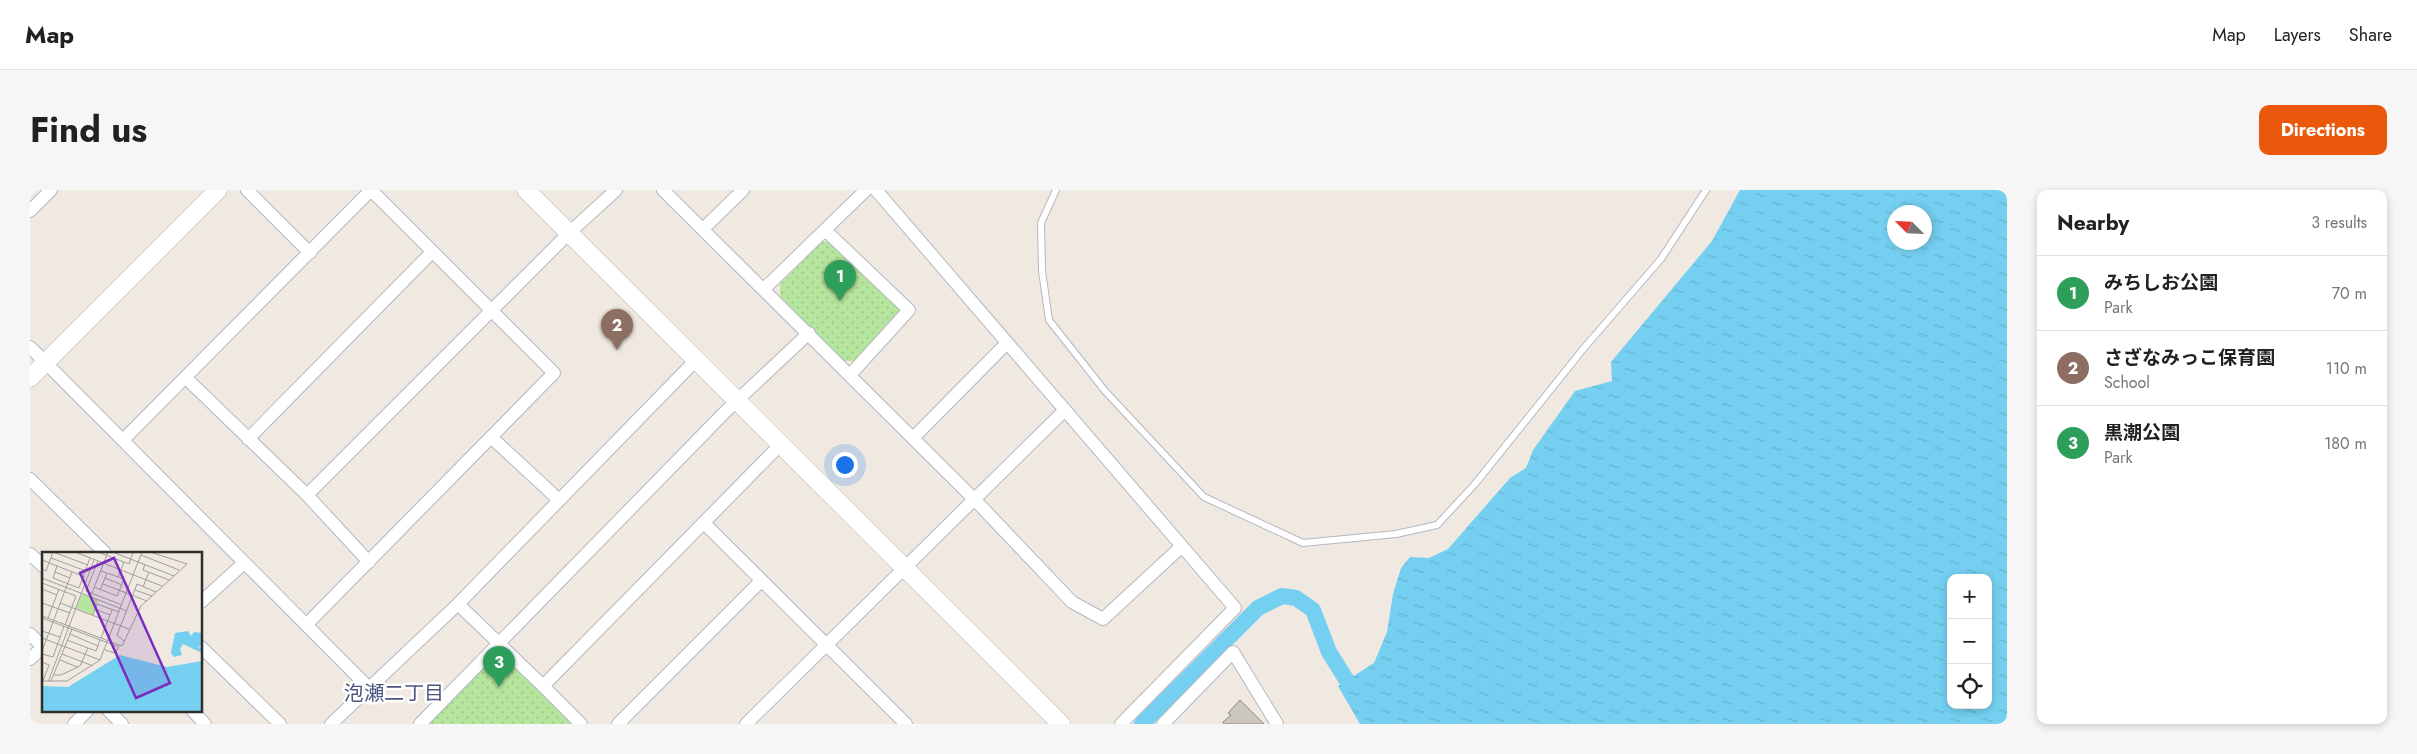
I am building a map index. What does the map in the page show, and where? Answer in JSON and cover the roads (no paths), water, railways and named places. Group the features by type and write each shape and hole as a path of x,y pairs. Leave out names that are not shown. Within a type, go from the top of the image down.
{"street":[{"path":"32,207 51,190"},
{"path":"30,378 218,190"},
{"path":"247,190 310,253"},
{"path":"123,440 372,190 490,311 554,373 306,625"},
{"path":"526,190 1061,724"},
{"path":"306,495 569,233 616,190"},
{"path":"663,190 850,374 974,499 1072,602 1102,619 1182,546"},
{"path":"702,229 743,190"},
{"path":"764,289 866,190"},
{"path":"876,190 1235,608 1121,724"},
{"path":"825,230 909,310 850,374"},
{"path":"248,438 432,252"},
{"path":"420,724 737,400 809,333"},
{"path":"913,438 1007,343"},
{"path":"30,347 368,687"},
{"path":"331,724 458,604 696,360"},
{"path":"186,378 306,495 369,562"},
{"path":"746,724 1065,410"},
{"path":"491,437 559,500"},
{"path":"543,686 781,444"},
{"path":"30,479 104,552"},
{"path":"704,523 906,724"},
{"path":"30,554 42,565"},
{"path":"202,601 244,562"},
{"path":"618,724 762,581"},
{"path":"458,604 581,724"},
{"path":"30,634 42,646"},
{"path":"30,659 42,648"},
{"path":"202,648 280,724"},
{"path":"1163,724 1233,652 1277,724"},
{"path":"74,724 86,712"},
{"path":"110,712 122,724"},
{"path":"194,712 205,724"}],"lane":[{"path":"1056,190 1041,223 1042,271 1048,320 1105,392 1204,497 1303,542 1396,534 1438,525 1474,484 1584,348 1662,258 1706,190"}],"water":[{"path":"1740,190 2007,190 2007,724 1360,724 1338,686 1374,663 1387,632 1393,594 1401,568 1410,557 1429,558 1448,549 1510,478 1526,468 1533,450 1575,391 1612,381 1611,362 1712,241"}],"waterway":[{"path":"1142,724 1258,608 1282,596 1296,598 1313,610 1329,652 1349,684"}],"place":[{"name":"みちしお公園","path":"840,301"},
{"name":"さざなみっこ保育園","path":"617,350"},
{"name":"黒潮公園","path":"499,687"}],"district":[{"name":"泡瀬二丁目","path":"394,693"}]}
